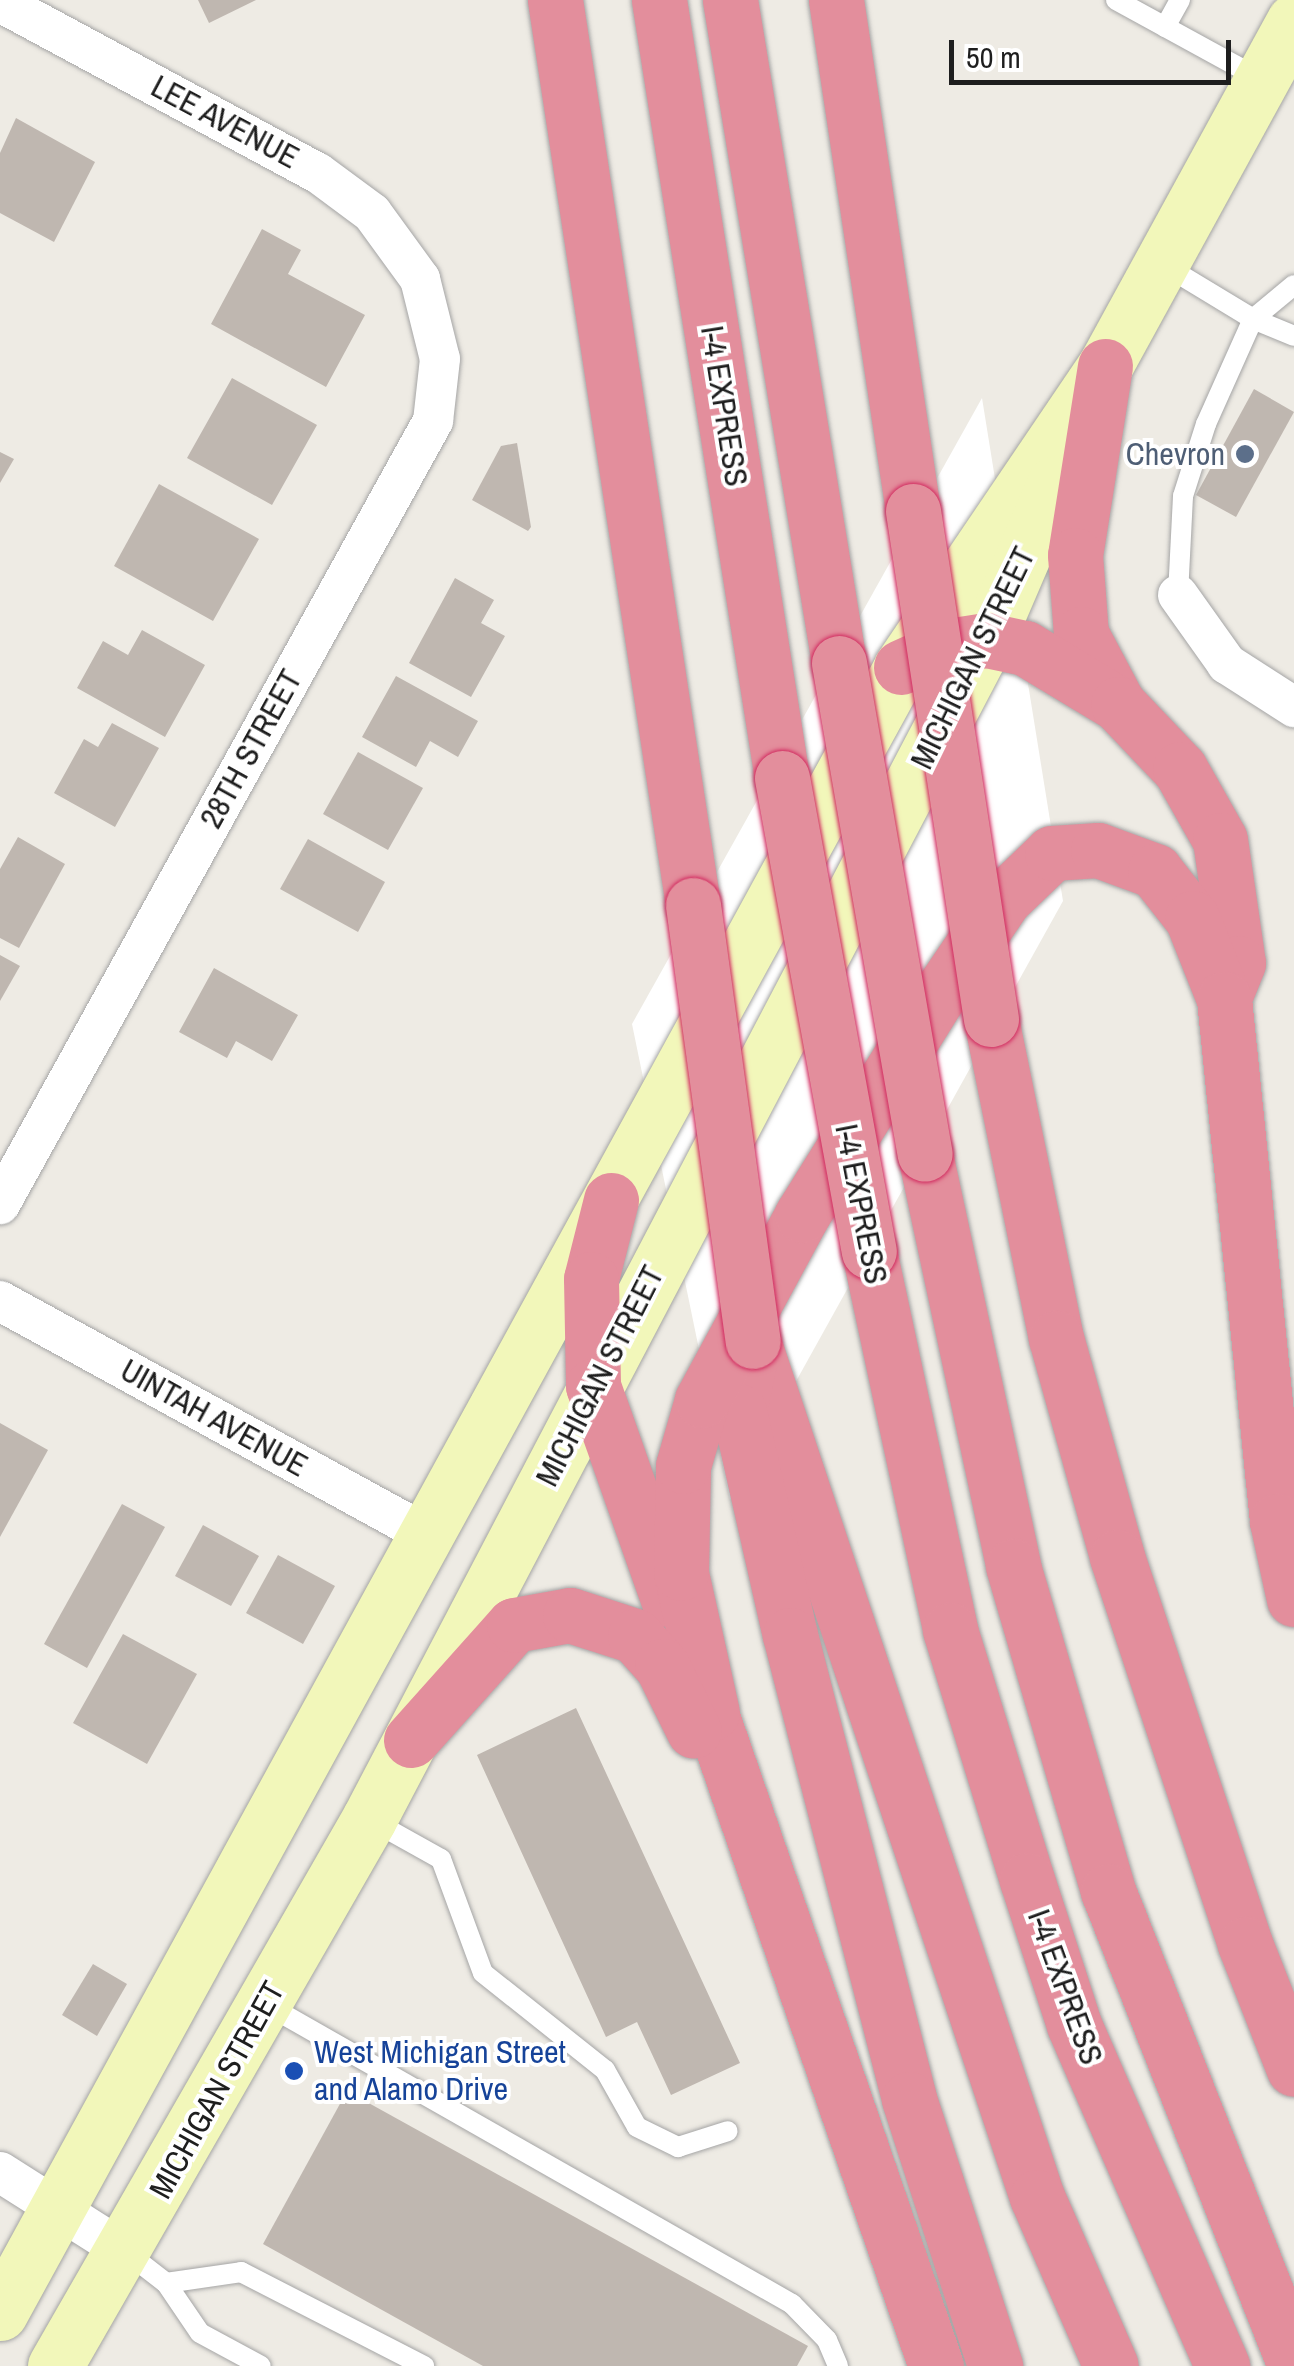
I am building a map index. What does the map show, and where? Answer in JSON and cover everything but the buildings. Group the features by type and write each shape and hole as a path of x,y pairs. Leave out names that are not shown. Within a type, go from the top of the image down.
{"highway":[{"path":"555,0 693,905 754,1341 1037,2198 1111,2366"},
{"name":"I-4 EXPRESS","path":"660,0 782,778 869,1250 950,1630 1074,2024 1222,2366"},
{"path":"730,0 838,662 925,1154 1012,1566 1108,1890 1294,2363"},
{"path":"836,0 991,1019 1056,1338 1117,1557 1239,1926 1294,2069"},
{"path":"1105,366 1075,555 1081,634 1118,704"},
{"path":"901,667 948,646 987,640 1024,648 1118,704 1180,768 1220,840 1238,963 1224,999"},
{"path":"712,1713 681,1573 683,1466 702,1400 802,1215 1004,899 1052,854 1098,850 1155,872 1192,918 1224,999 1277,1521 1294,1599"},
{"path":"611,1200 592,1280 594,1386 712,1713 802,1987 936,2366"},
{"path":"754,1341 739,1411 790,1635 908,2100 995,2366"},
{"path":"411,1740 514,1626 570,1615 635,1636 680,1702 802,1987"}],"main road":[{"name":"MICHIGAN STREET","path":"55,2366 146,2267 266,2004 411,1740 987,640 1105,366 1294,22"},
{"name":"MICHIGAN STREET","path":"0,2312 901,667 1105,366"}],"street":[{"name":"LEE AVENUE","path":"0,2 318,172 372,213 420,279"},
{"name":"28TH STREET","path":"0,1204 433,421 440,359 420,279"},
{"path":"1178,595 1227,664 1294,707"},
{"name":"UINTAH AVENUE","path":"0,1301 428,1535"},
{"path":"0,2172 58,2204 146,2267"}],"lane":[{"path":"1116,0 1262,80"},
{"path":"1165,27 1180,0"},
{"path":"1161,263 1253,319 1294,336"},
{"path":"1178,595 1183,496 1206,424 1253,319 1294,285"},
{"path":"369,1819 441,1859 483,1972 605,2070 637,2127 678,2147 728,2131"},
{"path":"266,2004 792,2304 827,2340 838,2366"},
{"path":"146,2267 200,2333 261,2366"},
{"path":"146,2267 241,2272 424,2366"}],"pier":[{"path":"982,398 1063,901 730,1500 632,1024"}],"place":[{"name":"Chevron","path":"1245,454"},
{"name":"West Michigan Street and Alamo Drive","path":"294,2071"}]}
